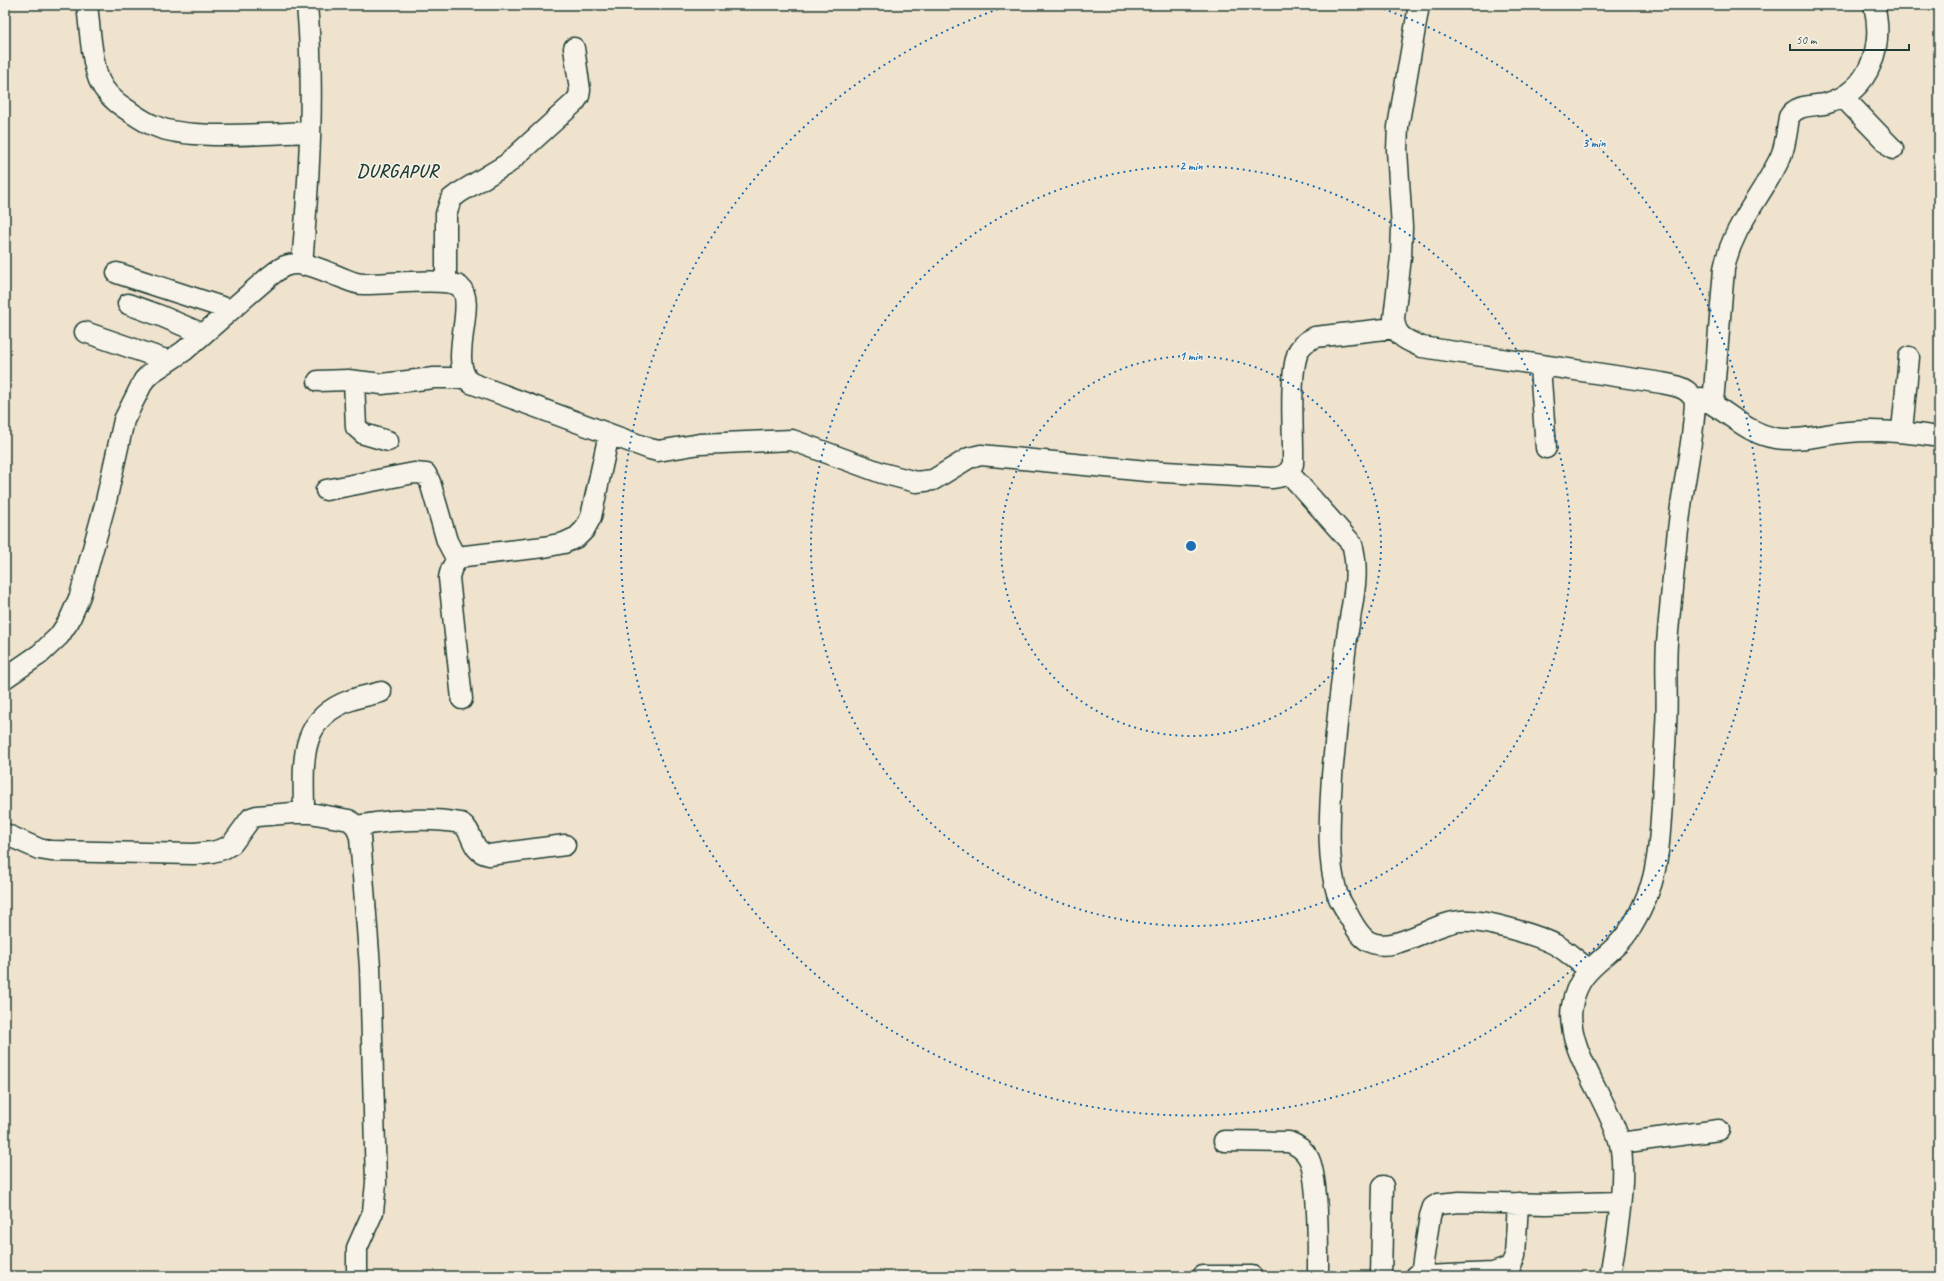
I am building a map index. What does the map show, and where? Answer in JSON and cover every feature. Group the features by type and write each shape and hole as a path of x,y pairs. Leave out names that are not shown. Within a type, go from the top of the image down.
{"street":[{"path":"87,5 99,80 105,91 116,102 138,117 156,127 184,133 226,134 310,132"},
{"path":"302,265 309,176 310,132 310,37 307,5"},
{"path":"1419,5 1398,134 1397,150 1402,227 1401,257 1394,318 1394,328 1398,334 1422,348 1639,379 1683,388 1713,403 1747,429 1776,438 1802,439 1854,432 1902,431 1939,437"},
{"path":"1713,403 1724,269 1727,253 1742,222 1781,156 1792,112 1802,107 1828,103 1843,96 1855,88 1868,71 1876,52 1877,19 1874,5"},
{"path":"446,282 446,214 451,200 459,193 507,164 579,96 580,90 574,48"},
{"path":"1843,96 1893,149"},
{"path":"5,678 40,654 59,636 70,621 82,588 106,501 124,420 144,380 151,373 169,361 203,334 284,266 294,264 302,265 362,284 446,282 460,287 464,293 465,303 461,362 462,372 465,378 471,383 658,451 708,444 792,440 882,473 916,482 933,480 969,458 981,455 1147,471 1272,478 1281,477 1289,473 1293,464 1294,371 1300,349 1306,341 1315,337 1394,328"},
{"path":"117,273 231,310"},
{"path":"128,304 203,334"},
{"path":"86,332 169,361"},
{"path":"1902,431 1909,357"},
{"path":"1540,366 1546,448"},
{"path":"318,381 354,381 382,384 434,378 465,378"},
{"path":"354,381 356,427 364,434 388,441"},
{"path":"1610,1276 1620,1202 1622,1166 1620,1143 1610,1116 1579,1052 1573,1034 1572,1006 1578,987 1589,969 1620,942 1629,931 1642,907 1656,865 1660,840 1667,724 1667,644 1680,509 1694,414 1695,401 1691,393"},
{"path":"462,699 449,578 451,567 457,560 477,553 564,543 577,537 584,530 591,517 609,434"},
{"path":"326,490 414,473 426,474 430,482 447,541 457,560"},
{"path":"1289,473 1352,544 1356,557 1353,596 1337,710 1330,830 1334,878 1337,894 1359,934 1376,945 1387,945 1400,942 1449,922 1474,921 1540,938 1557,946 1589,969"},
{"path":"304,813 305,747 315,724 338,706 351,700 381,692"},
{"path":"5,834 39,849 51,851 194,854 223,849 232,844 247,822 256,816 304,813 349,820 356,826 360,837 370,967 376,1183 373,1212 357,1248 357,1276"},
{"path":"356,826 396,821 461,823 465,826 478,850 482,854 489,855 566,845"},
{"path":"1620,1143 1719,1130"},
{"path":"1224,1141 1289,1142 1295,1144 1308,1157 1313,1172 1317,1215 1318,1276"},
{"path":"1381,1276 1383,1186"},
{"path":"1416,1276 1420,1273 1422,1268 1430,1216 1433,1207 1438,1204 1460,1202 1620,1202"},
{"path":"1425,1276 1493,1273 1510,1267 1515,1256 1518,1203"},
{"path":"1202,1276 1252,1276"}],"district":[{"name":"DURGAPUR","path":"398,171"}]}
